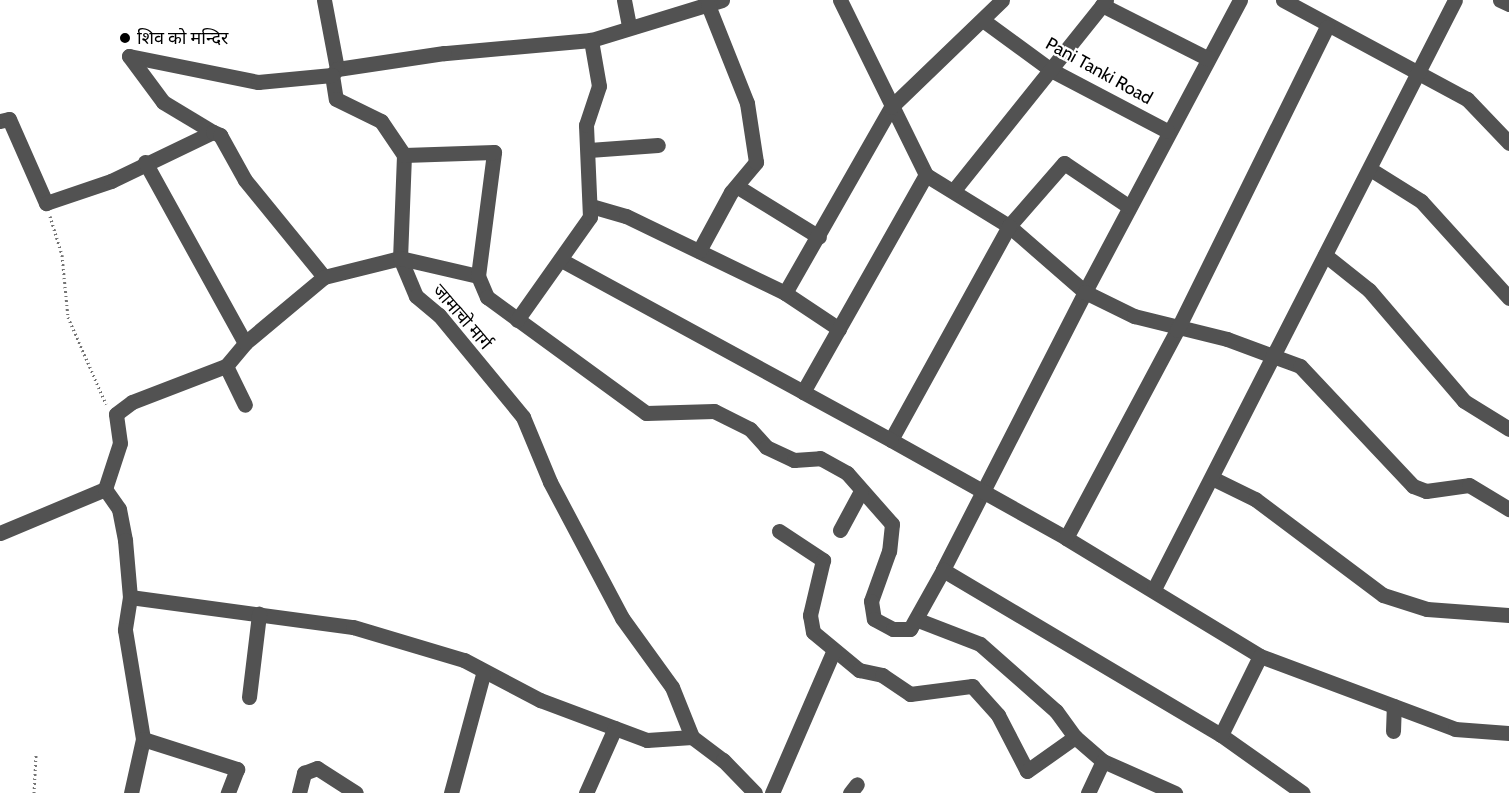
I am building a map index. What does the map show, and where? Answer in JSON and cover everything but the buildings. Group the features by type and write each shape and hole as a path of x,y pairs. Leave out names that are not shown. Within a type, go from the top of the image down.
{"street":[{"path":"324,0 336,99 381,121 404,155 494,152 478,276 487,297 646,413 714,411 794,460 820,458 847,473 892,524 889,551 872,601 874,619 892,629 910,629 918,620 1167,130 1240,0"},
{"path":"624,0 628,27"},
{"path":"840,0 926,175 954,190 1009,226 1085,292 1177,330 1227,339 1306,371 1413,486 1425,491 1469,485 1509,509"},
{"path":"785,293 819,237 891,107 984,21 1002,0"},
{"path":"1154,589 1214,479 1269,356 1370,169 1417,71 1455,0"},
{"path":"1500,0 1509,4"},
{"path":"1287,1 1327,27 1417,71 1467,99 1509,143"},
{"path":"324,277 213,132 163,102 129,56 258,82 520,44 591,40 628,27 715,3 747,103 756,162 699,251"},
{"path":"954,190 1104,3 1207,58"},
{"name":"Pani Tanki Road","path":"984,21 1051,70 1167,130"},
{"path":"1066,537 1177,330 1327,27"},
{"path":"517,320 587,228 591,206 587,118 599,86 591,40"},
{"path":"0,121 9,119 46,203 213,132"},
{"path":"589,150 658,146"},
{"name":"जामाचो मार्ग","path":"404,155 400,258 416,296 440,315 523,417 550,482 622,618 672,687 692,737"},
{"path":"145,162 245,343"},
{"path":"891,440 1009,226 1064,163 1128,206"},
{"path":"1370,169 1421,201 1509,298"},
{"path":"803,392 926,175"},
{"path":"738,187 819,237"},
{"path":"591,206 626,216 785,293 839,329"},
{"path":"1324,255 1369,290 1464,401 1509,429"},
{"path":"0,533 105,489 120,443 116,414 132,402 226,366 245,343 324,277 400,258 478,276"},
{"path":"563,261 1066,537 1260,656 1455,729 1509,734"},
{"path":"226,366 245,405"},
{"path":"1214,479 1255,499 1352,566 1383,594 1427,609 1509,615"},
{"path":"105,489 119,509 130,597 125,630 143,739 131,793"},
{"path":"840,530 861,491"},
{"path":"779,531 823,560 811,624 817,640 833,652 910,694 972,687 998,715 1027,771 1075,737"},
{"path":"943,570 1221,735 1303,793"},
{"path":"130,597 353,627 464,660 483,674 647,740 692,737 723,759 755,793"},
{"path":"249,697 259,614"},
{"path":"918,620 980,644 1056,711 1075,737 1103,761 1175,793"},
{"path":"772,793 833,652"},
{"path":"1221,735 1260,656"},
{"path":"451,793 483,674"},
{"path":"1393,731 1394,706"},
{"path":"586,793 615,728"},
{"path":"143,739 237,769 228,793"},
{"path":"1090,792 1103,761"},
{"path":"300,793 304,773 317,768 357,793"}],"path":[{"path":"46,203 62,255 68,317 116,414"},
{"path":"34,793 36,755"}],"place":[{"name":"शिव को मन्दिर","path":"125,38"}]}
